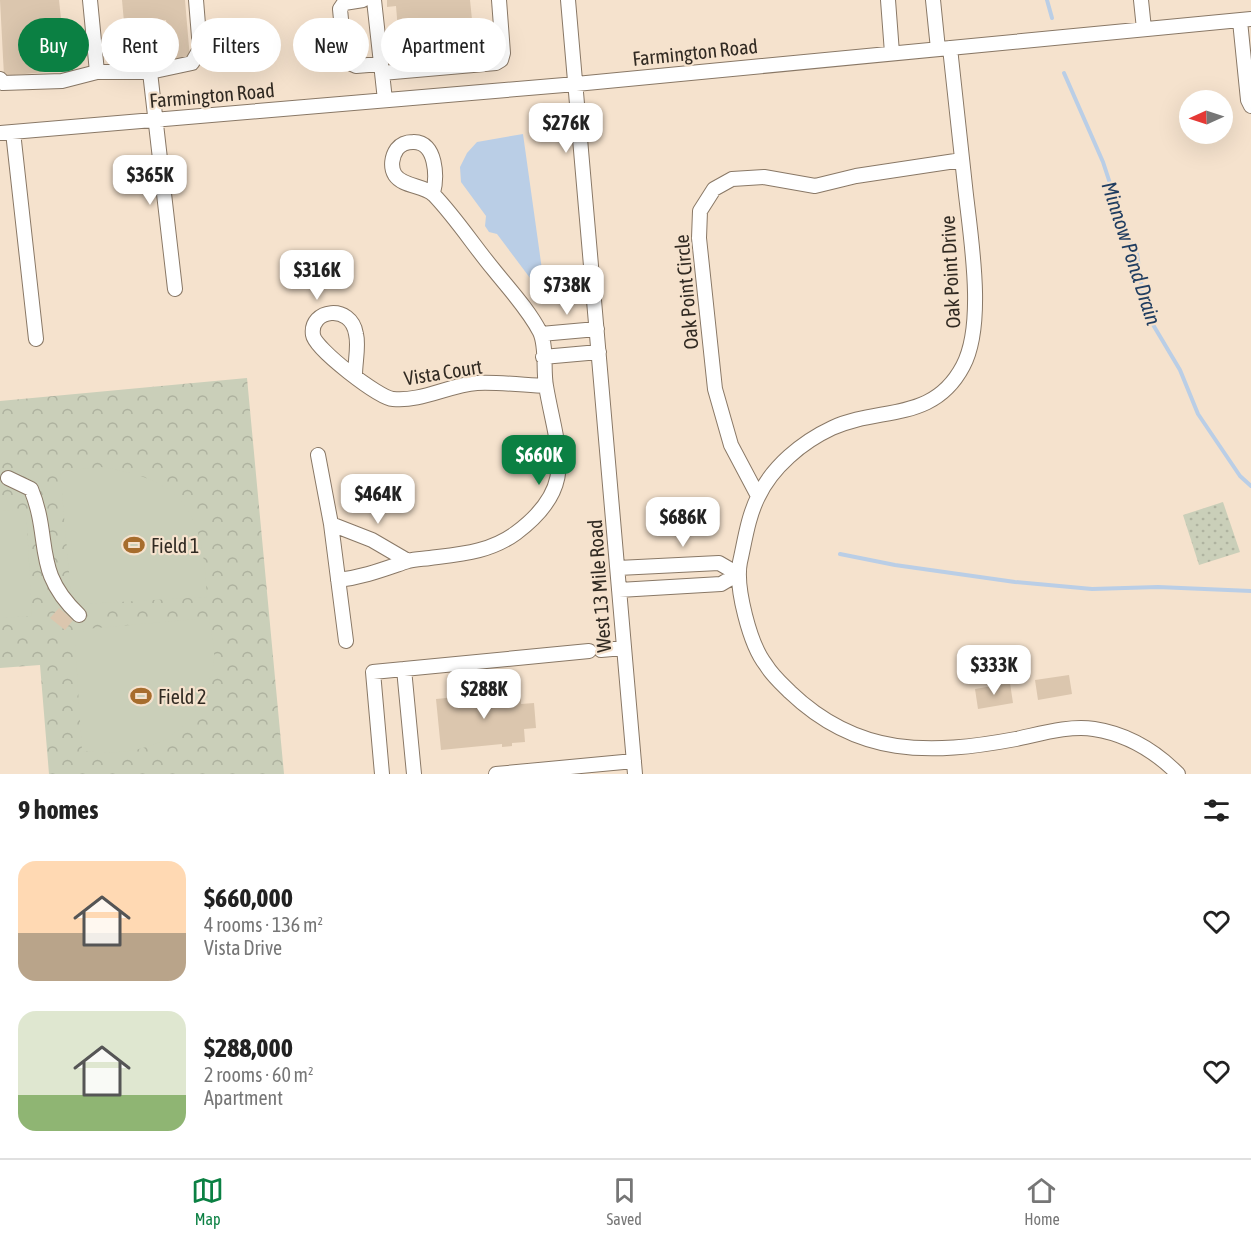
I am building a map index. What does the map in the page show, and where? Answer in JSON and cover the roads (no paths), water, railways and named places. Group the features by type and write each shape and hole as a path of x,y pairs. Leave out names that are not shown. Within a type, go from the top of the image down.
{"street":[{"path":"90,0 97,72"},
{"path":"179,66 192,63 200,49 196,0"},
{"path":"363,0 344,3 340,9 345,61 352,66 381,68 374,0"},
{"path":"499,0 500,18"},
{"name":"West 13 Mile Road","path":"568,0 635,768"},
{"path":"888,0 892,53"},
{"name":"Oak Point Drive","path":"933,0 944,48 962,160 974,270 973,339 962,369 939,395 923,405 833,428 790,455 758,496 738,574 749,625 764,663 789,691 816,715 849,732 880,743 918,750 952,750 1050,732 1091,728 1125,736 1161,758 1178,774"},
{"path":"1141,0 1144,29"},
{"path":"1246,20 1248,100 1251,106"},
{"name":"Farmington Road","path":"7,133 576,84 1246,20"},
{"path":"0,79 3,83 62,81 101,72"},
{"path":"150,72 176,289"},
{"path":"382,72 385,100"},
{"path":"7,133 36,339"},
{"name":"Oak Point Circle","path":"758,496 731,445 715,388 699,238 700,211 714,189 732,179 764,177 815,186 856,176 962,160"},
{"path":"338,580 364,577 408,561 481,551 503,543 522,529 549,501 560,469 556,432 546,386 541,334 522,304 433,194"},
{"path":"541,334 597,329"},
{"path":"543,357 599,352"},
{"name":"Vista Court","path":"355,375 389,399 408,400 477,383 546,386"},
{"path":"318,455 331,524 346,641"},
{"path":"8,478 32,489 37,502 50,576 56,590 79,615"},
{"path":"331,524 372,540 408,561"},
{"path":"618,568 719,562 738,574 721,584 619,590"},
{"path":"382,774 373,672 623,648"},
{"path":"404,669 414,774"},
{"path":"496,774 635,768"}],"water":[{"path":"523,134 544,284 540,286 533,282 497,234 489,232 485,226 486,216 461,182 460,167 467,153 477,142"}],"waterway":[{"name":"Minnow Pond Drain","path":"1047,0 1052,18"},
{"name":"Minnow Pond Drain","path":"1064,73 1103,162 1127,235 1137,254 1143,295 1152,323 1180,370 1198,414 1240,476 1251,486"},
{"path":"840,554 895,565 1015,582 1092,589 1158,587 1251,591"}],"place":[{"name":"Field 1","path":"134,545"},
{"name":"Field 2","path":"141,696"}]}
